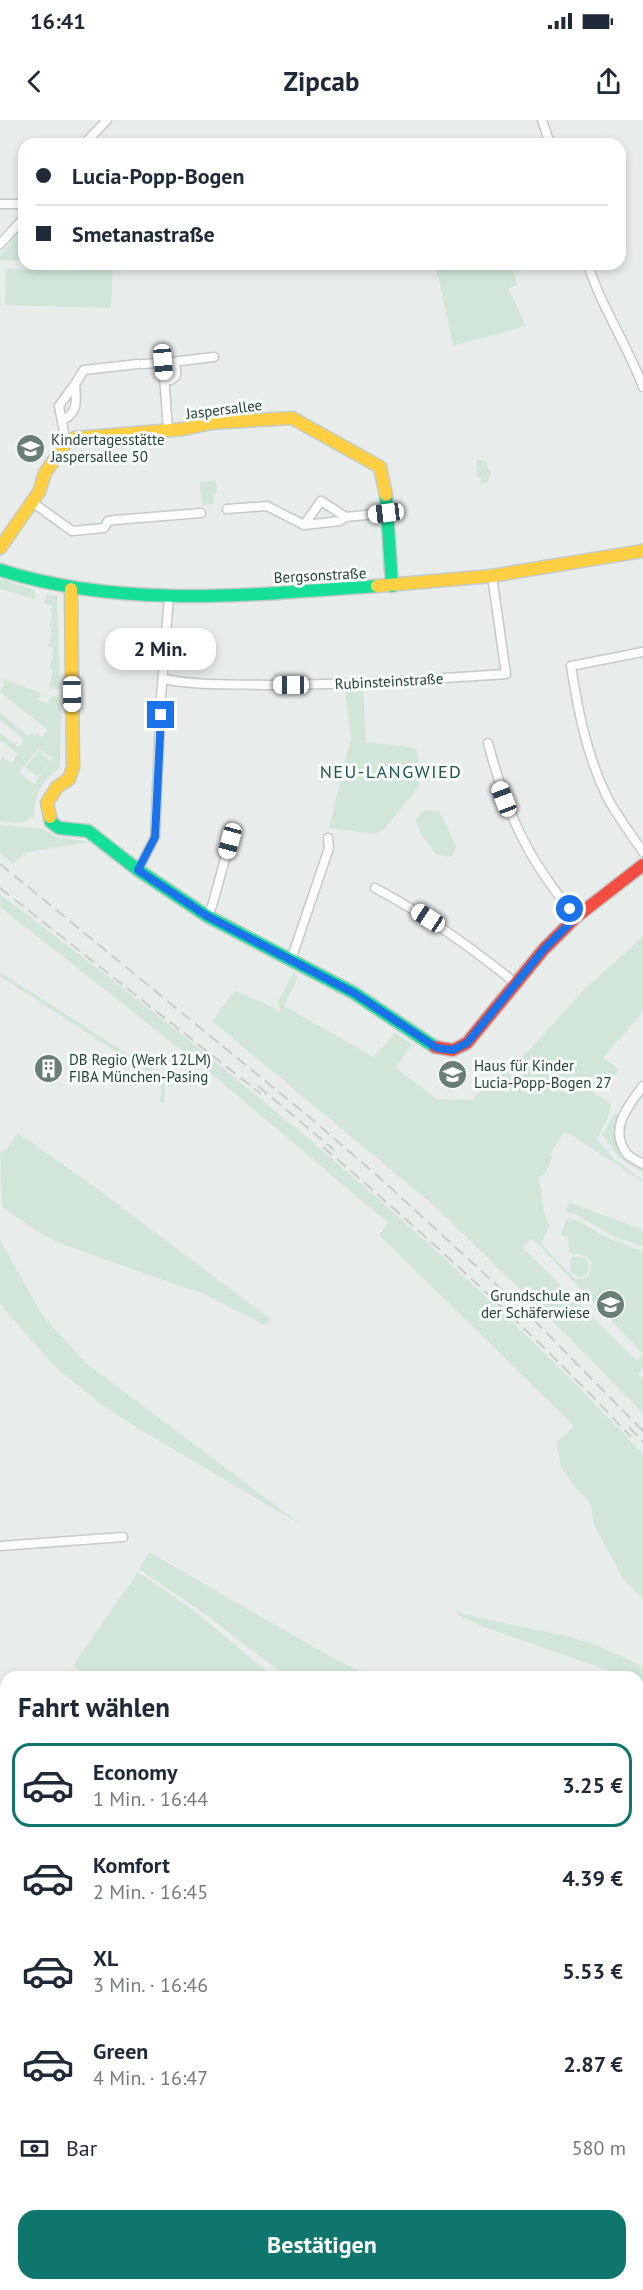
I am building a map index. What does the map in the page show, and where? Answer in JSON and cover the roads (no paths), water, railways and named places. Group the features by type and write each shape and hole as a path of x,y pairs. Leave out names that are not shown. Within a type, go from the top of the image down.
{"street":[{"path":"90,138 107,120"},
{"path":"542,120 548,138"},
{"path":"0,204 18,204"},
{"path":"0,244 18,224"},
{"path":"590,270 606,311 634,362 643,387"},
{"path":"0,548 39,492 45,473 66,443 59,406 84,370 214,357"},
{"path":"167,362 165,381 168,430"},
{"path":"63,420 70,416 76,406 75,384"},
{"name":"Jaspersallee","path":"66,443 75,438 168,430 211,423 292,418 380,467 386,489 392,586"},
{"path":"304,525 321,501 346,517"},
{"path":"32,502 72,531 104,528 108,521 115,520 201,513"},
{"path":"227,509 267,506 304,525 340,521 346,517 386,513"},
{"name":"Bergsonstraße","path":"0,570 71,589 119,595 170,596 392,586 492,576 643,551"},
{"name":"Rubinsteinstraße","path":"164,679 194,683 291,685 506,674 492,576"},
{"path":"71,589 73,767 69,779 57,787 47,803 51,822 59,828 88,831 138,870 207,916 354,993 437,1048 453,1050 467,1043 544,949 576,917 643,865"},
{"path":"138,870 155,837 161,697 170,596"},
{"path":"643,652 572,666 584,736 599,778 608,799 643,852"},
{"path":"488,743 498,783 514,824 531,857 550,886 576,917"},
{"path":"291,960 330,848 328,838"},
{"path":"207,916 212,906 230,841"},
{"path":"375,888 445,929 515,983"},
{"path":"643,1086 623,1114 618,1133 627,1154 643,1164"},
{"path":"0,1546 123,1537"}],"railway":[{"path":"0,864 308,1116 381,1179 525,1311 643,1431"},
{"path":"0,888 261,1094"},
{"path":"258,1086 334,1150"},
{"path":"323,1147 481,1288 631,1437"},
{"path":"629,1427 643,1442"}],"place":[{"name":"Kindertagesstätte Jaspersallee 50","path":"30,448"},
{"name":"DB Regio (Werk 12LM) FIBA München-Pasing","path":"48,1068"},
{"name":"Haus für Kinder Lucia-Popp-Bogen 27","path":"453,1074"},
{"name":"Grundschule an der Schäferwiese","path":"611,1304"}],"district":[{"name":"NEU-LANGWIED","path":"391,771"}]}
